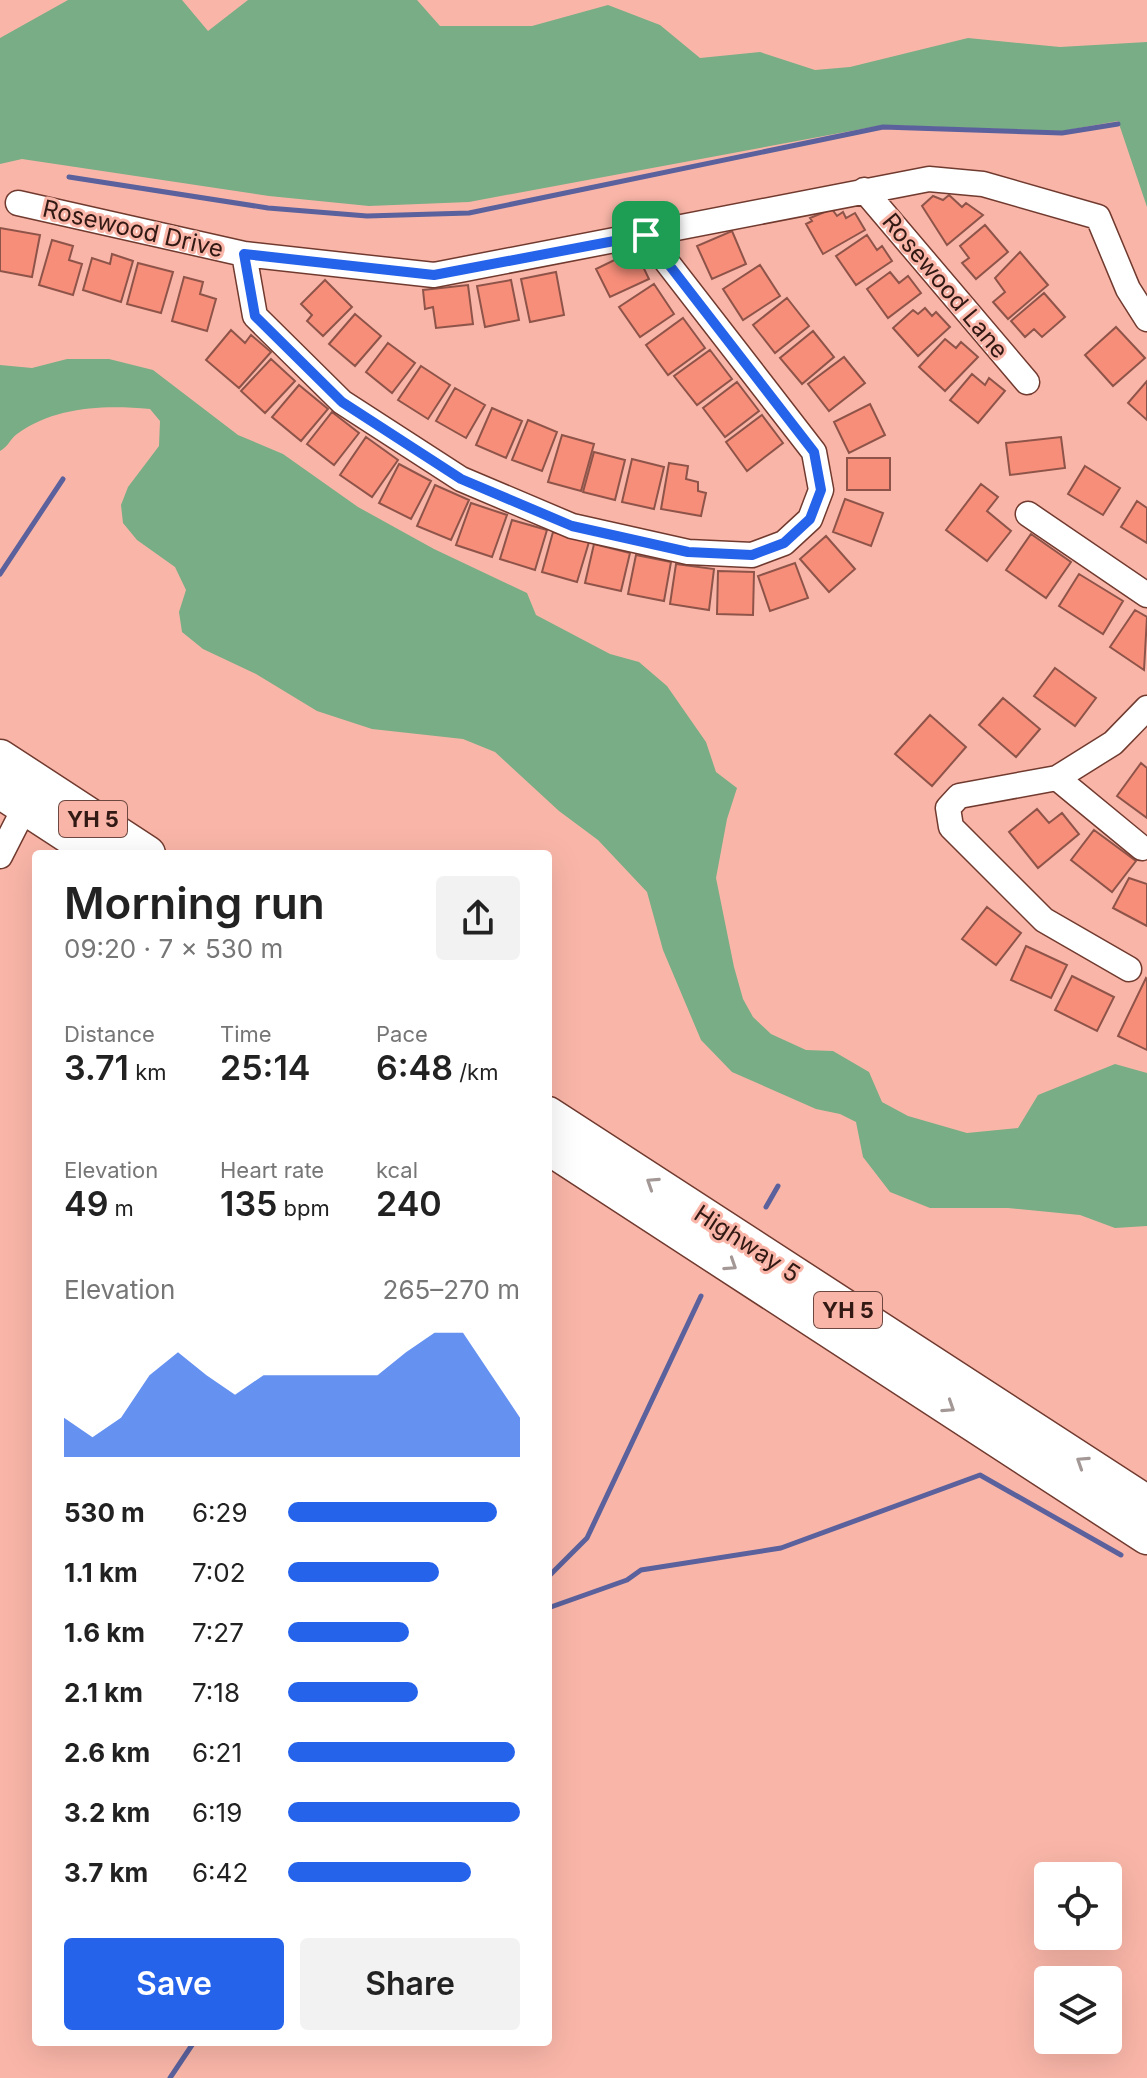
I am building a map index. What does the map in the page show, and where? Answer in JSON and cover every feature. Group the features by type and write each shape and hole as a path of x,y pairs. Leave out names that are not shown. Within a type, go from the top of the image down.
{"highway":[{"name":"YH 5","path":"0,758 141,850"},
{"name":"YH 5","path":"13,798 92,850"},
{"name":"Highway 5","path":"552,1118 1147,1504"},
{"name":"Highway 5","path":"552,1149 1147,1536"}],"street":[{"name":"Rosewood Drive","path":"18,203 244,254 434,275 929,179 983,184 1098,217 1128,289 1147,319"},
{"name":"Rosewood Lane","path":"864,190 1027,382"},
{"path":"244,254 255,316 342,402 461,479 572,526 688,552 752,555 784,543 810,519 821,490 814,452 646,235"},
{"path":"1028,514 1147,595"},
{"path":"1129,969 1044,920 951,827 948,808 959,796 1057,778 1113,743 1147,708"},
{"path":"1057,778 1142,848"},
{"path":"0,856 13,798"}],"green space":[{"path":"68,0 182,0 208,31 248,0 417,0 440,26 532,26 608,5 660,25 700,58 760,52 815,70 850,67 968,38 1060,47 1147,42 1147,207 1118,121 1062,131 883,125 469,202 369,206 269,196 22,159 0,164 0,38"},
{"path":"67,359 109,359 153,370 238,435 283,454 358,507 434,549 527,593 536,615 610,654 639,662 667,686 706,742 716,772 737,788 727,819 716,878 734,967 743,999 753,1017 771,1034 806,1050 833,1051 869,1072 882,1102 908,1116 967,1133 1018,1128 1038,1095 1115,1064 1147,1073 1147,1226 1115,1228 1080,1215 1008,1208 930,1208 890,1192 863,1157 856,1122 840,1114 816,1109 732,1072 701,1040 663,950 647,892 598,840 559,811 495,752 463,739 372,729 317,711 256,674 203,649 182,632 179,612 186,590 175,567 137,540 123,523 121,505 128,487 159,446 160,421 150,409 116,407 64,413 32,425 17,434 0,451 0,365 32,368"}],"building":[{"path":"949,195 962,207 966,203 983,215 947,245 922,206 933,196 943,200"},
{"path":"832,209 837,216 843,212 846,218 855,213 865,230 823,254 806,224 812,221 810,218"},
{"path":"985,225 1008,252 976,279 962,263 969,258 960,246"},
{"path":"0,228 40,235 32,277 0,271"},
{"path":"732,231 746,264 712,279 697,246"},
{"path":"867,235 877,250 882,246 892,261 856,285 836,256"},
{"path":"52,240 73,246 69,260 82,264 73,295 39,285"},
{"path":"635,250 649,279 610,297 596,269"},
{"path":"1020,252 1048,285 1008,319 993,302 1005,292 995,278"},
{"path":"112,254 133,261 121,302 83,290 92,258 110,264"},
{"path":"138,263 173,272 161,313 127,304"},
{"path":"760,265 780,296 743,320 723,289"},
{"path":"556,272 564,315 530,322 521,279"},
{"path":"890,272 899,283 908,276 921,293 888,318 867,289"},
{"path":"184,277 203,282 200,294 216,299 207,331 172,321"},
{"path":"325,280 352,307 323,336 307,321 312,315 301,304"},
{"path":"511,280 519,320 485,327 477,286"},
{"path":"654,284 674,314 640,337 619,307"},
{"path":"468,285 473,324 436,328 433,307 425,309 423,290"},
{"path":"1044,293 1065,317 1042,337 1034,329 1025,337 1011,321"},
{"path":"787,298 809,326 775,353 753,325"},
{"path":"925,308 932,316 936,312 950,327 918,356 893,328 913,310 918,314"},
{"path":"355,314 381,336 355,366 329,344"},
{"path":"683,318 705,348 668,375 646,345"},
{"path":"1116,327 1145,358 1113,386 1085,355"},
{"path":"231,330 245,343 251,335 271,352 239,388 206,360"},
{"path":"813,331 834,357 802,384 780,358"},
{"path":"945,339 956,348 961,342 978,357 945,391 919,367"},
{"path":"388,343 415,363 392,393 366,372"},
{"path":"710,350 732,379 697,405 674,376"},
{"path":"844,357 865,383 829,411 808,384"},
{"path":"271,359 295,381 265,413 241,391"},
{"path":"421,366 450,385 428,419 398,400"},
{"path":"972,374 985,385 989,378 1005,391 978,423 950,400"},
{"path":"1147,381 1147,420 1128,403"},
{"path":"737,382 759,411 725,437 703,408"},
{"path":"299,385 328,409 301,441 272,417"},
{"path":"455,388 485,405 466,438 436,421"},
{"path":"870,404 885,435 849,453 834,422"},
{"path":"492,408 522,421 506,458 476,445"},
{"path":"332,412 359,433 334,465 307,444"},
{"path":"762,415 783,443 747,471 726,442"},
{"path":"528,420 557,432 542,471 512,460"},
{"path":"562,435 594,444 581,491 548,482"},
{"path":"366,437 398,460 372,497 340,475"},
{"path":"1061,437 1065,468 1010,475 1006,443"},
{"path":"594,452 625,460 615,500 583,492"},
{"path":"847,458 890,458 890,490 847,490"},
{"path":"632,459 664,467 654,509 622,502"},
{"path":"669,463 688,466 686,479 698,482 698,491 706,493 701,516 661,509"},
{"path":"399,464 431,481 411,519 379,503"},
{"path":"1085,466 1120,488 1103,515 1068,494"},
{"path":"981,484 998,497 987,511 1011,531 987,561 946,530"},
{"path":"435,485 469,500 451,540 417,526"},
{"path":"845,499 883,513 871,546 833,532"},
{"path":"1137,501 1147,508 1147,543 1121,527"},
{"path":"471,503 507,515 492,557 456,545"},
{"path":"512,520 547,530 535,570 500,559"},
{"path":"553,532 589,542 577,582 542,572"},
{"path":"1031,534 1071,562 1046,598 1006,570"},
{"path":"826,536 855,569 829,592 800,559"},
{"path":"594,544 630,553 621,591 585,583"},
{"path":"636,555 671,562 664,601 628,594"},
{"path":"795,563 808,598 770,611 758,576"},
{"path":"676,564 714,569 709,610 670,604"},
{"path":"718,571 754,572 753,615 717,614"},
{"path":"1079,574 1123,601 1103,634 1059,606"},
{"path":"1135,610 1147,617 1144,670 1110,647"},
{"path":"1055,668 1096,698 1075,726 1034,696"},
{"path":"1003,698 1040,729 1016,757 979,725"},
{"path":"930,715 966,747 932,786 895,754"},
{"path":"1141,763 1147,768 1147,818 1117,796"},
{"path":"1037,809 1049,823 1062,813 1079,834 1038,868 1009,832"},
{"path":"1094,830 1136,861 1112,892 1071,860"},
{"path":"1129,878 1147,884 1147,926 1113,908"},
{"path":"987,907 1021,933 996,965 962,939"},
{"path":"1026,946 1067,965 1051,998 1011,980"},
{"path":"1072,976 1114,997 1097,1031 1055,1010"},
{"path":"1147,979 1147,1050 1118,1036"}],"waterway":[{"path":"69,177 268,208 367,216 469,213 883,127 1062,133 1118,124"},
{"path":"0,574 63,479"},
{"path":"766,1207 778,1186"},
{"path":"552,1573 587,1538 701,1296"},
{"path":"552,1607 627,1580 641,1570 781,1548 980,1475 1121,1555"},
{"path":"170,2078 191,2046"}],"route":[{"path":"646,235 814,452 821,490 810,519 784,543 752,555 688,552 572,526 461,479 342,402 255,316 244,254 434,275 646,235"}]}
